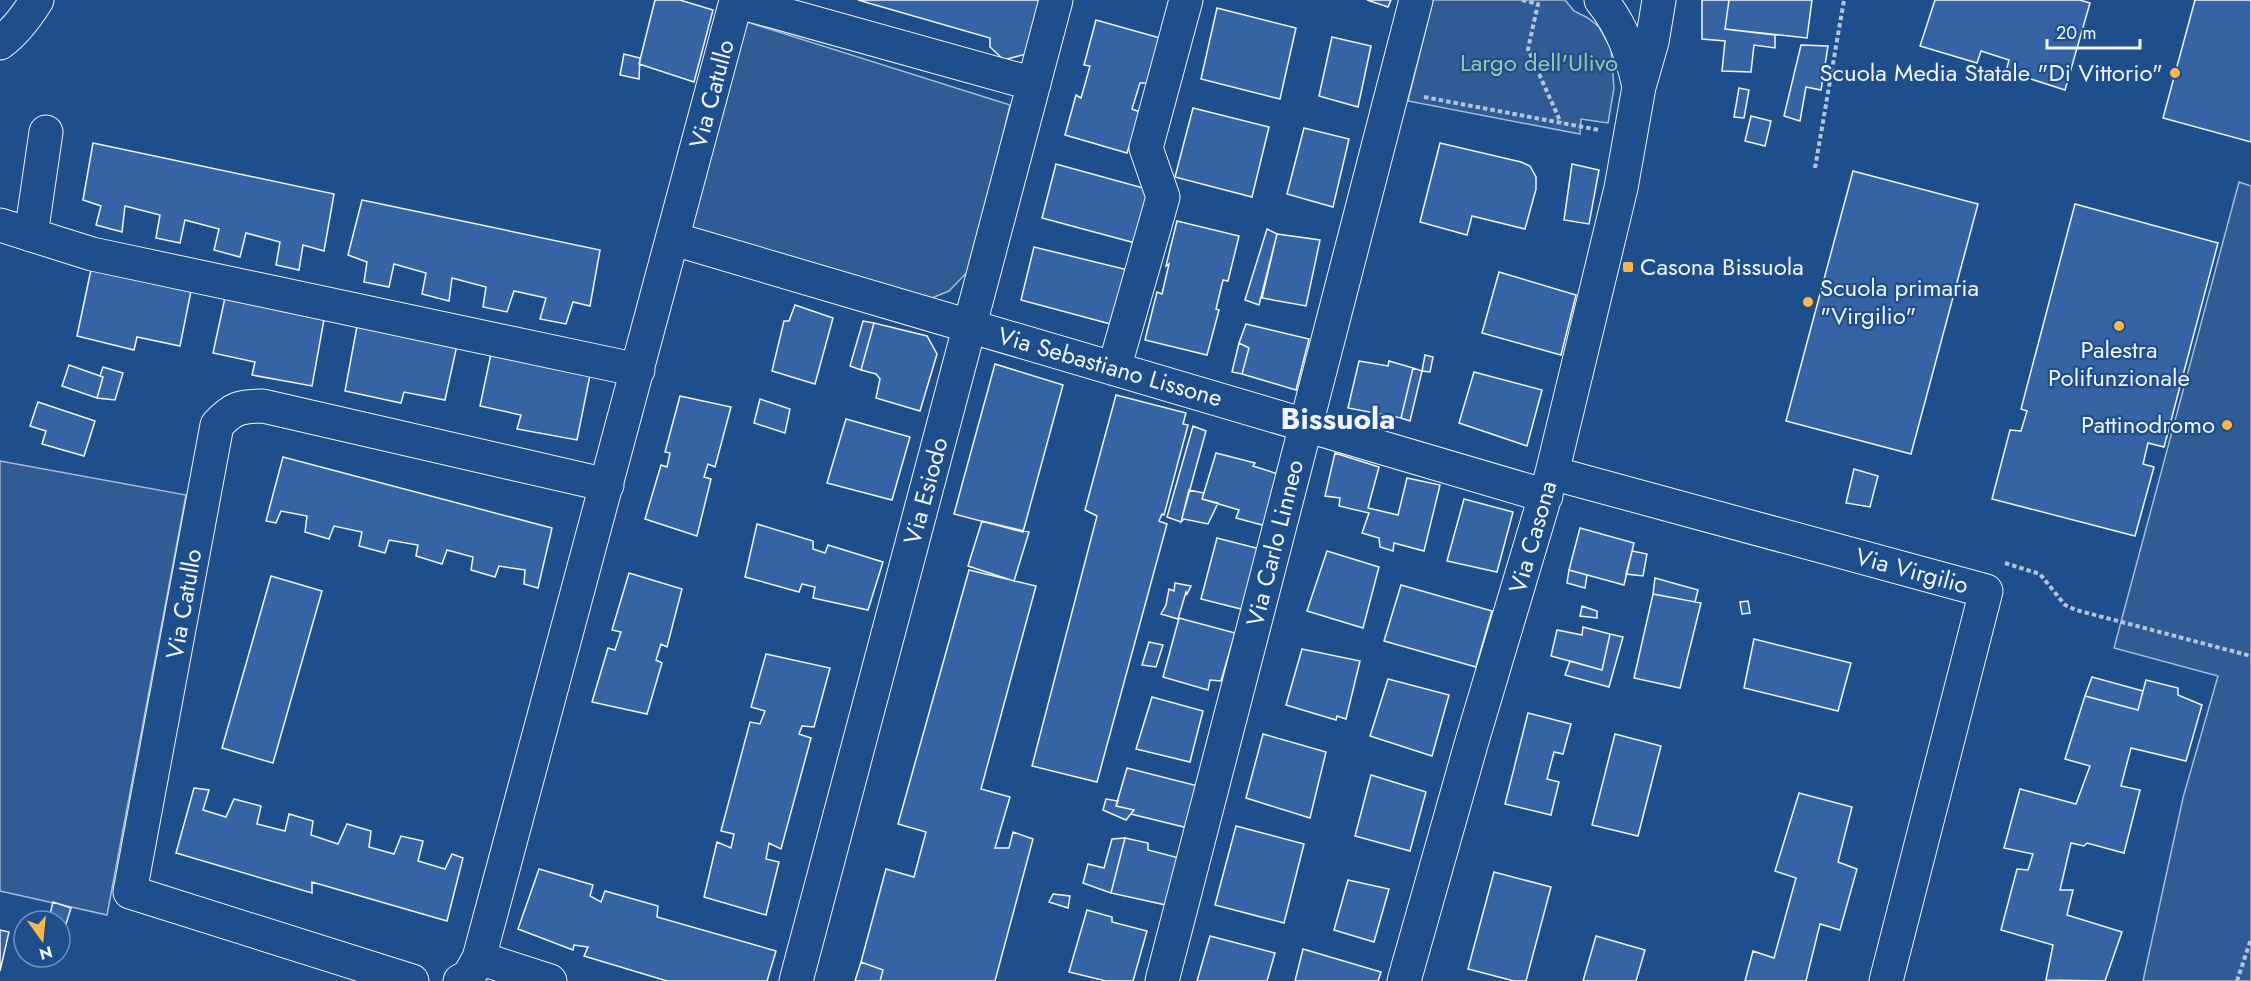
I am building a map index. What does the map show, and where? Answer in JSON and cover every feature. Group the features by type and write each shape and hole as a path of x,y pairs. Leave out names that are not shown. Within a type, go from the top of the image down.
{"street":[{"path":"0,43 28,14 37,0"},
{"name":"Via Esiodo","path":"796,981 1056,0"},
{"path":"1114,369 1163,197 1146,148 1186,0"},
{"name":"Via Carlo Linneo","path":"1162,981 1416,0"},
{"name":"Via Casona","path":"1601,0 1620,28 1629,47 1639,87"},
{"name":"Via Casona","path":"1404,981 1472,741 1549,484 1622,188 1639,87 1653,42 1659,0"},
{"name":"Via Catullo","path":"470,970 607,485 736,2 1034,84"},
{"path":"31,235 46,132"},
{"path":"0,225 92,254 638,370"},
{"name":"Via Sebastiano Lissone","path":"674,239 1306,425 1549,484"},
{"name":"Via Catullo","path":"412,981 130,892 217,425 227,414 242,406 263,406 607,485"},
{"name":"Via Virgilio","path":"1549,484 1986,591 1886,981"},
{"path":"470,970 550,981"}],"path":[{"path":"1522,0 1538,4 1528,49 1561,123"},
{"path":"1815,168 1844,0"},
{"path":"1392,90 1604,131"},
{"path":"2122,622 2251,656"},
{"path":"2237,981 2251,939"}],"shaded area":[{"name":"Largo dell'Ulivo","path":"1433,0 1565,0 1574,11 1599,27 1611,49 1614,88 1608,123 1581,119 1580,134 1408,101"},
{"path":"747,22 1010,105 973,266 949,291 932,298 690,228"},
{"path":"2239,182 2251,186 2251,981 2143,981 2183,798 2218,676 2114,648"},
{"path":"0,461 186,495 107,915 0,891"}],"building":[{"path":"655,0 680,0 713,10 694,82 639,64"},
{"path":"858,0 1046,0 1033,52 1004,60 990,47 990,38"},
{"path":"1367,0 1391,0 1388,7"},
{"path":"1702,0 1729,0 1725,29 1775,35 1775,48 1754,45 1751,72 1722,71 1725,41 1702,39"},
{"path":"1729,0 1812,0 1807,38 1725,29"},
{"path":"1935,0 2080,0 2090,3 2065,90 2006,71 2009,60 1981,51 1977,63 1920,46"},
{"path":"2195,0 2251,0 2251,142 2163,118"},
{"path":"1217,8 1296,28 1280,99 1201,79"},
{"path":"1096,20 1160,38 1147,83 1140,83 1132,109 1140,112 1127,153 1065,135 1076,95 1081,98 1090,66 1084,65"},
{"path":"1332,37 1371,46 1358,107 1319,96"},
{"path":"1801,45 1828,46 1821,90 1806,87 1800,121 1784,116"},
{"path":"624,54 640,58 639,79 620,75"},
{"path":"1739,88 1749,90 1744,118 1734,117"},
{"path":"1193,108 1269,127 1252,197 1175,177"},
{"path":"1751,116 1771,121 1765,146 1745,141"},
{"path":"1304,128 1349,139 1333,207 1287,194"},
{"path":"93,143 334,194 324,251 303,245 299,270 276,265 280,242 246,233 240,257 214,250 219,229 185,220 180,243 156,238 160,215 125,206 122,232 96,225 101,206 83,200"},
{"path":"1440,143 1530,166 1536,177 1536,189 1525,229 1472,216 1467,235 1420,222"},
{"path":"1056,164 1154,191 1139,244 1042,218"},
{"path":"1572,164 1599,170 1589,224 1564,220"},
{"path":"1853,171 1978,204 1911,454 1786,421"},
{"path":"362,200 600,250 590,306 573,302 566,324 540,319 546,298 514,291 507,312 483,307 486,287 452,278 449,301 422,294 426,273 394,264 389,287 364,282 367,262 348,255"},
{"name":"Palestra Polifunzionale","path":"2075,204 2218,243 2164,447 2148,443 2143,464 2154,467 2135,536 1992,499 2010,430 2021,431 2027,411 2021,409"},
{"path":"1177,221 1239,236 1228,281 1223,280 1216,309 1219,310 1207,355 1145,340 1157,292 1162,294"},
{"path":"1267,229 1277,234 1259,305 1245,300"},
{"path":"1277,234 1320,240 1306,306 1262,298"},
{"path":"1034,247 1132,271 1118,326 1021,300"},
{"path":"92,265 192,286 180,346 137,337 134,350 77,336"},
{"path":"1499,272 1576,295 1561,355 1482,333"},
{"path":"226,293 325,314 312,386 252,375 255,362 213,353"},
{"path":"795,305 833,318 815,384 772,371 784,321 789,321"},
{"path":"358,321 457,345 445,400 404,392 401,403 345,391"},
{"path":"863,321 874,323 861,370 850,366"},
{"path":"874,323 927,336 937,354 920,411 876,398 880,379 876,374 861,370"},
{"path":"1246,324 1309,339 1296,390 1242,374 1249,348 1239,343"},
{"path":"1239,343 1249,348 1242,374 1232,372"},
{"path":"492,349 591,370 577,440 517,429 521,415 480,406"},
{"path":"1425,355 1433,357 1430,372 1422,371"},
{"path":"1359,361 1388,366 1389,361 1413,368 1401,418 1348,408"},
{"path":"995,364 1063,385 1023,532 954,514"},
{"path":"69,365 103,377 97,398 62,386"},
{"path":"103,367 123,373 115,400 97,398 103,377 100,376"},
{"path":"1413,368 1422,371 1410,421 1401,418"},
{"path":"1474,372 1542,390 1527,446 1459,423"},
{"path":"1116,395 1186,413 1183,424 1188,425 1164,515 1162,514 1159,521 1167,524 1097,782 1032,766 1097,516 1085,510"},
{"path":"680,396 731,407 715,467 708,464 704,477 711,479 697,536 645,519 661,465 667,467 670,453 665,452"},
{"path":"760,399 790,409 785,433 754,423"},
{"path":"38,402 95,421 84,456 42,444 46,431 30,426"},
{"path":"846,419 910,437 892,500 827,483"},
{"path":"1193,426 1206,431 1181,522 1167,517"},
{"path":"1216,453 1255,463 1253,466 1278,474 1266,526 1236,518 1239,510 1202,499"},
{"path":"1335,453 1379,467 1368,508 1398,515 1407,478 1440,485 1424,551 1394,543 1393,551 1380,547 1379,538 1362,533 1369,513 1339,506 1340,498 1325,496"},
{"path":"283,457 552,528 538,588 524,584 525,570 499,566 495,577 471,570 473,557 447,550 442,564 416,556 418,545 389,540 385,553 359,546 362,532 334,526 329,539 305,532 307,516 281,511 276,523 266,521"},
{"path":"1854,469 1878,476 1870,507 1846,503"},
{"path":"1189,490 1204,493 1202,499 1218,503 1208,524 1184,519 1181,522"},
{"path":"1464,499 1513,512 1497,572 1447,561"},
{"path":"982,521 1029,532 1014,581 968,566"},
{"path":"757,524 813,541 813,549 825,553 828,545 883,562 868,610 813,598 815,587 802,584 799,592 745,577"},
{"path":"1580,528 1634,543 1624,585 1569,570"},
{"path":"1217,538 1260,549 1245,610 1201,599"},
{"path":"1327,551 1379,567 1363,628 1307,611"},
{"path":"1632,551 1647,554 1643,576 1626,574"},
{"path":"969,570 1036,586 981,789 1010,797 995,848 1009,848 1013,832 1033,839 995,981 880,981 883,970 861,962 886,869 914,877 926,832 898,824"},
{"path":"1569,570 1587,575 1585,588 1567,583"},
{"path":"629,573 682,589 667,647 661,644 656,660 662,663 647,714 592,702 608,648 615,650 621,632 612,630"},
{"path":"271,576 322,591 273,763 222,748"},
{"path":"1655,578 1698,590 1695,602 1653,594"},
{"path":"1175,583 1191,586 1187,594 1186,592 1178,619 1161,614 1166,605 1169,589 1174,591"},
{"path":"1401,585 1492,611 1476,667 1384,641"},
{"path":"1653,594 1701,603 1680,688 1634,678"},
{"path":"1748,601 1750,613 1742,614 1740,602"},
{"path":"1582,606 1597,611 1597,618 1580,616"},
{"path":"1179,618 1235,633 1221,681 1210,680 1208,690 1163,677"},
{"path":"1583,627 1610,634 1602,670 1551,656 1557,630 1582,635"},
{"path":"1610,634 1623,637 1609,687 1565,675 1570,661 1602,670"},
{"path":"1754,639 1851,663 1838,711 1744,688"},
{"path":"1149,642 1163,645 1156,667 1142,665"},
{"path":"1302,649 1360,661 1346,719 1337,716 1336,720 1286,705"},
{"path":"766,654 830,668 814,727 802,726 799,734 811,738 781,849 769,843 766,859 779,862 766,915 704,897 717,842 731,848 734,834 721,831 750,722 760,724 765,711 751,707"},
{"path":"2092,677 2143,691 2138,710 2085,696"},
{"path":"1388,679 1449,695 1432,756 1370,736"},
{"path":"2146,680 2178,688 2178,695 2202,705 2186,761 2131,748 2121,786 2140,790 2124,853 2087,843 2084,846 2071,843 2060,890 2073,890 2067,915 2122,932 2105,981 2046,980 2053,945 2001,930 2017,869 2028,870 2033,854 2004,848 2020,789 2076,804 2090,766 2065,759 2085,696 2138,710"},
{"path":"1152,697 1203,711 1190,762 1136,749"},
{"path":"1528,713 1571,724 1563,754 1554,752 1547,779 1559,782 1551,815 1505,804"},
{"path":"1263,734 1326,752 1310,818 1246,798"},
{"path":"1615,734 1661,746 1638,836 1592,825"},
{"path":"1127,768 1198,786 1188,828 1131,814 1134,810 1116,806"},
{"path":"1371,775 1426,792 1410,851 1355,836"},
{"path":"194,788 209,790 203,810 226,817 234,799 261,806 257,824 285,831 289,814 313,821 311,835 338,844 347,824 371,831 369,847 394,854 401,836 423,841 418,861 445,869 452,854 463,858 447,921 312,882 312,893 176,853"},
{"path":"1799,793 1852,807 1838,862 1857,869 1840,930 1820,924 1806,981 1745,981 1753,951 1774,958 1796,878 1775,871"},
{"path":"1106,799 1118,801 1116,806 1134,810 1126,820 1103,810"},
{"path":"1236,826 1304,844 1284,923 1215,905"},
{"path":"1125,838 1111,893 1083,883 1088,864 1104,868 1112,839"},
{"path":"1125,838 1148,843 1148,850 1179,858 1166,905 1111,893"},
{"path":"539,869 593,885 590,896 601,902 605,891 658,906 657,917 776,951 767,981 667,981 584,956 588,947 574,945 573,950 518,929"},
{"path":"1494,872 1551,887 1526,981 1514,981 1468,969"},
{"path":"1348,880 1389,889 1374,942 1334,930"},
{"path":"1053,894 1070,896 1068,908 1049,902"},
{"path":"53,902 71,908 71,909 51,909"},
{"path":"1087,910 1112,917 1112,922 1147,931 1133,981 1106,981 1069,972"},
{"path":"0,930 9,932 0,971"},
{"path":"1210,936 1275,953 1267,981 1197,981"},
{"path":"1596,936 1645,950 1636,981 1583,981"},
{"path":"1303,949 1381,972 1378,981 1295,981"},
{"path":"861,962 883,970 880,981 855,981"}],"place":[{"name":"Scuola Media Statale \"Di Vittorio\"","path":"2175,73"},
{"name":"Casona Bissuola","path":"1628,267"},
{"name":"Scuola primaria \"Virgilio\"","path":"1808,302"},
{"name":"Palestra Polifunzionale","path":"2119,326"},
{"name":"Pattinodromo","path":"2227,425"}],"district":[{"name":"Bissuola","path":"1338,419"}]}
